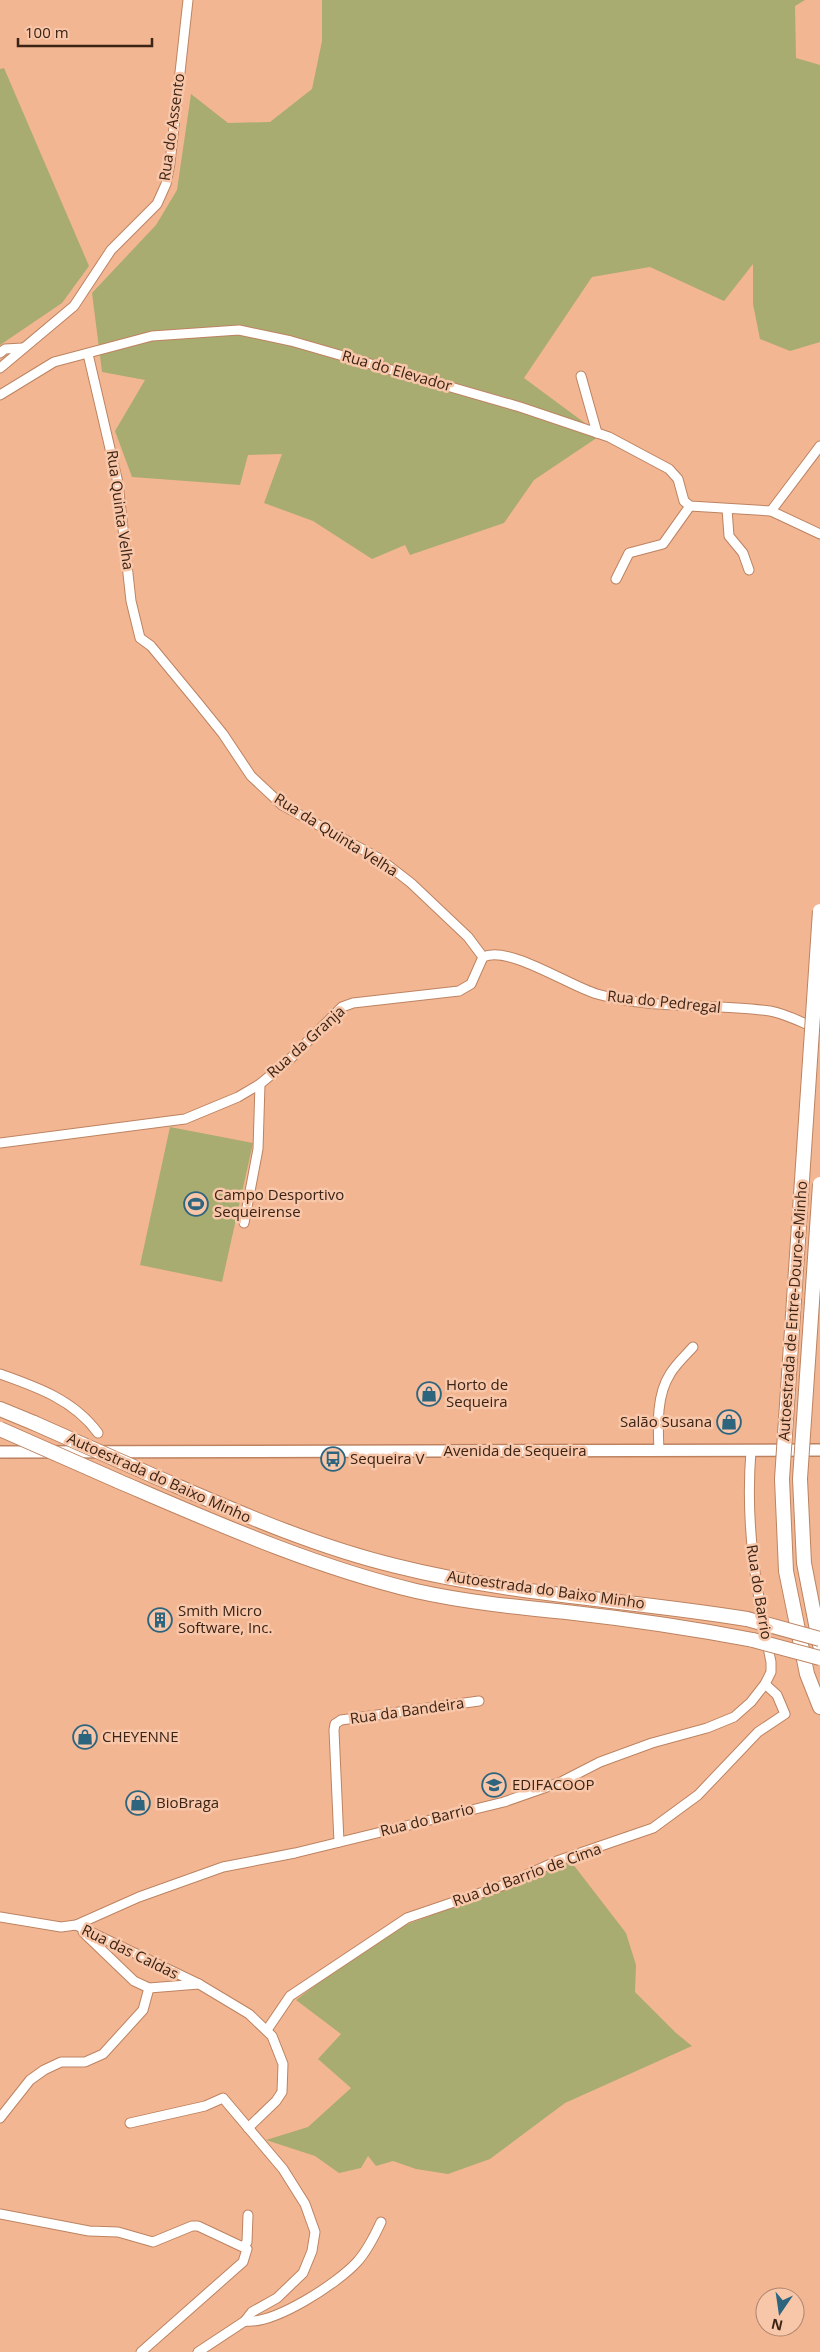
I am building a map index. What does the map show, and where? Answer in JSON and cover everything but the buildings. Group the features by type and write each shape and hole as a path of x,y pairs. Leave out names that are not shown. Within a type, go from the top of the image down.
{"highway":[{"name":"Autoestrada de Entre-Douro-e-Minho","path":"820,911 782,1478 786,1570 807,1674 820,1707"},
{"name":"Autoestrada de Entre-Douro-e-Minho","path":"820,1184 800,1479 804,1564 820,1645"},
{"name":"Autoestrada do Baixo Minho","path":"0,1409 272,1527 332,1548 397,1567 498,1586 747,1618 820,1639"},
{"name":"Autoestrada do Baixo Minho","path":"0,1429 264,1544 338,1570 417,1591 516,1607 670,1625 753,1640 820,1658"}],"main road":[{"name":"Avenida de Sequeira","path":"0,1452 820,1450"}],"street":[{"name":"Rua do Assento","path":"0,368 74,306 111,250 157,204 166,184 170,163 188,0"},
{"name":"Rua do Elevador","path":"0,396 54,362 152,336 239,330 291,340 520,407 597,433 660,462 669,469 678,479 684,501 690,506"},
{"path":"0,353 6,349 24,348"},
{"name":"Rua Quinta Velha","path":"88,354 118,483 131,601 140,638"},
{"path":"581,376 597,433"},
{"path":"771,510 820,446"},
{"path":"616,579 630,553 663,544 690,506 771,510 820,534"},
{"path":"727,509 730,536 744,553 749,570"},
{"name":"Rua da Quinta Velha","path":"140,638 151,646 223,734 250,776 282,805 380,860 412,883 468,937 483,957"},
{"name":"Rua do Pedregal","path":"483,957 494,954 508,957 570,984 612,998 696,1008 772,1011 820,1030"},
{"name":"Rua da Granja","path":"0,1144 184,1118 238,1096 260,1084 289,1060 342,1008 353,1003 459,991 471,984 483,957"},
{"path":"244,1223 258,1149 260,1084"},
{"path":"659,1451 658,1419 666,1382 671,1372 693,1347"},
{"path":"0,1374 49,1392 63,1400 79,1413 98,1433"},
{"name":"Rua do Barrio","path":"76,1926 140,1897 223,1867 339,1842 504,1802 561,1782 600,1762 652,1743 707,1728 734,1717 751,1702 765,1684 771,1672 772,1662 756,1593 749,1520 751,1451"},
{"name":"Rua do Barrio de Cima","path":"266,2030 290,1996 406,1918 504,1885 557,1861 653,1828 698,1794 758,1732 785,1714 777,1695 765,1684"},
{"name":"Rua da Bandeira","path":"339,1842 335,1724 341,1720 479,1701"},
{"name":"Rua das Caldas","path":"0,1917 61,1927 76,1926 199,1984 249,2014 266,2030 280,2052 284,2074 282,2092 276,2101 248,2128"},
{"path":"76,1926 134,1981 149,1988 199,1984"},
{"path":"0,2118 30,2080 44,2070 62,2062 85,2062 103,2054 143,2010 148,1998 149,1988"},
{"path":"130,2123 204,2106 223,2098 283,2169 305,2204 315,2232 312,2251 303,2273 277,2298 252,2312 245,2321 198,2352"},
{"path":"0,2214 89,2231 118,2232 153,2242 192,2226 198,2226 247,2249 247,2255 243,2262 140,2352"},
{"path":"244,2246 247,2242 248,2216"},
{"path":"245,2321 254,2322 282,2314 299,2302 319,2292 358,2260 381,2222"}],"green space":[{"path":"322,0 805,0 795,6 796,58 820,65 820,342 790,351 760,339 753,304 753,264 724,301 650,267 592,277 524,378 601,435 534,480 504,523 410,555 405,545 372,559 313,521 264,503 282,454 248,455 240,485 132,477 115,431 145,380 102,372 92,293 156,225 177,190 191,94 228,123 270,122 312,89 322,41"},
{"path":"4,68 89,266 62,303 0,345 0,69"},
{"name":"Campo Desportivo Sequeirense","path":"170,1127 253,1143 222,1282 140,1265"},
{"path":"569,1859 626,1933 636,1965 635,1992 676,2033 692,2046 565,2103 490,2159 448,2174 416,2169 393,2161 376,2166 368,2156 361,2168 339,2173 315,2156 266,2140 308,2127 351,2088 318,2059 341,2034 296,2000 347,1961 405,1925 511,1886"}],"place":[{"name":"Campo Desportivo Sequeirense","path":"196,1204"},
{"name":"Horto de Sequeira","path":"429,1394"},
{"name":"Salão Susana","path":"729,1422"},
{"name":"Sequeira V","path":"333,1459"},
{"name":"Smith Micro Software, Inc.","path":"160,1620"},
{"name":"CHEYENNE","path":"85,1737"},
{"name":"EDIFACOOP","path":"494,1785"},
{"name":"BioBraga","path":"138,1803"}]}
